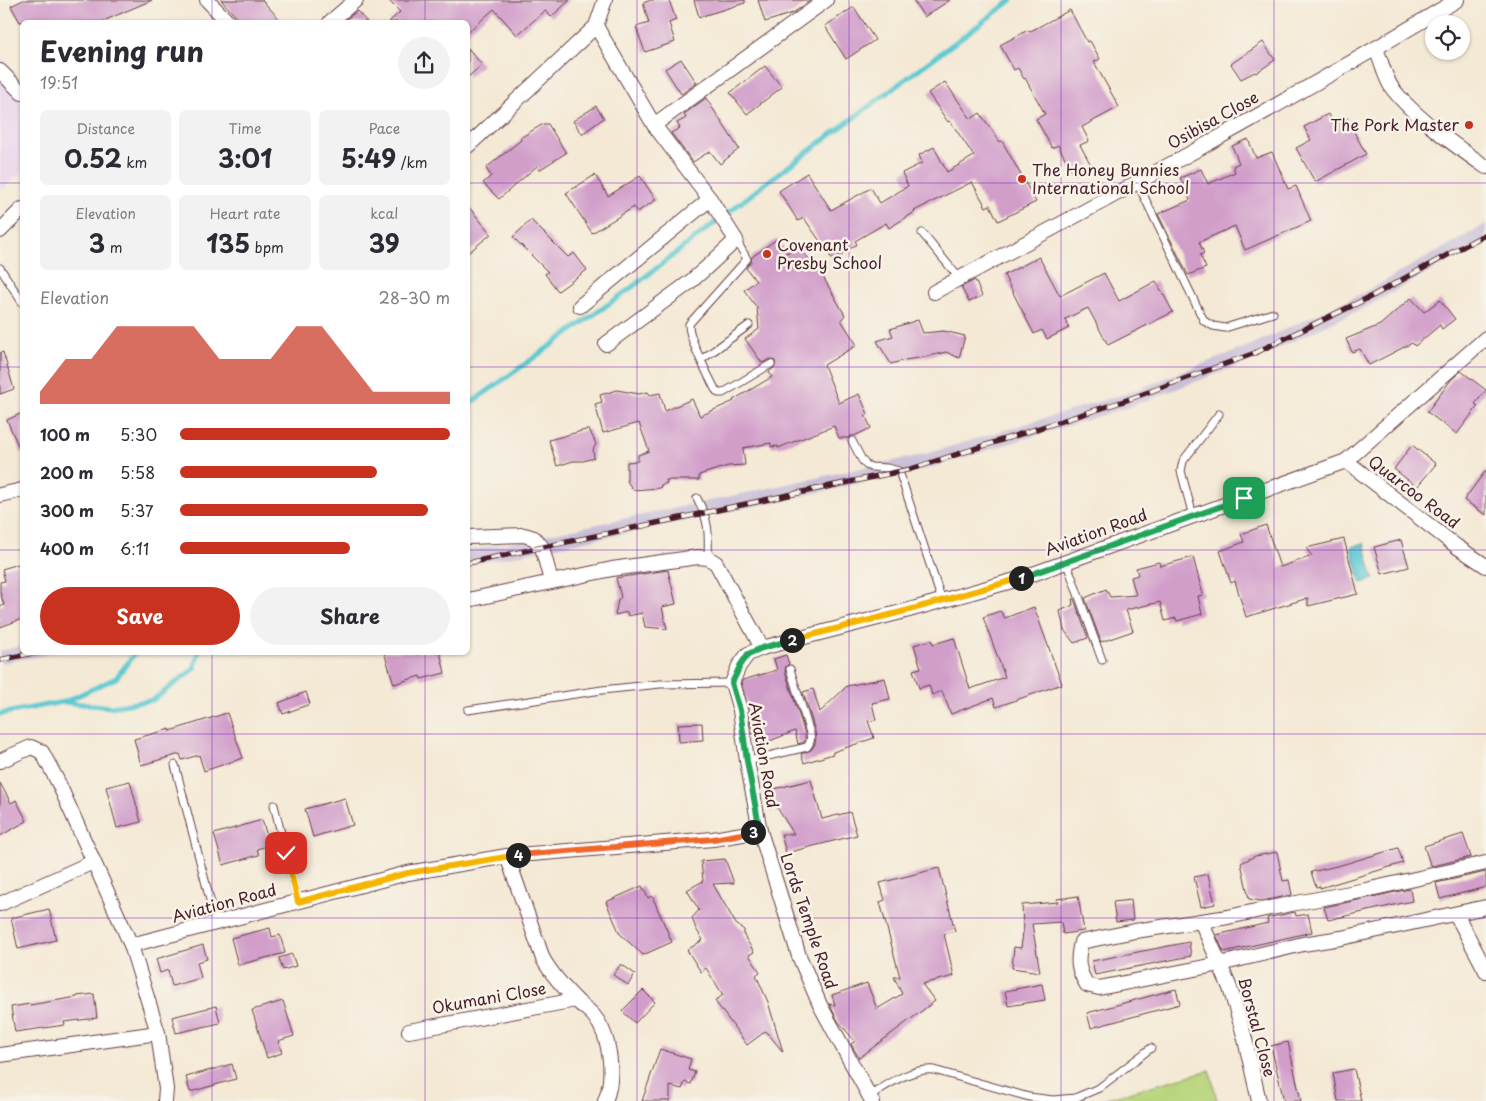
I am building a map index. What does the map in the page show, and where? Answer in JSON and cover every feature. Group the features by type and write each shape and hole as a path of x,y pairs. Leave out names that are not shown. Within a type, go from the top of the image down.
{"street":[{"path":"207,0 226,20"},
{"path":"332,20 356,0"},
{"path":"470,144 596,26 605,0"},
{"path":"654,124 826,0"},
{"name":"Osibisa Close","path":"934,292 1376,49 1457,0"},
{"path":"596,26 654,124 710,199 734,235 706,268 690,282 606,344"},
{"path":"1376,49 1391,86 1414,112 1486,167"},
{"path":"0,71 20,91"},
{"path":"580,306 710,199"},
{"path":"0,231 20,211"},
{"name":"Aviation Road","path":"131,945 408,873 507,856 713,839 760,831 740,710 732,683 748,654 762,648 1019,579 1346,461 1486,338"},
{"name":"Quarcoo Road","path":"1346,461 1456,546 1486,566"},
{"path":"0,495 20,490"},
{"path":"470,537 524,534 534,538 542,547 551,581"},
{"path":"470,600 612,569 698,557 708,558 716,563 762,648"},
{"path":"0,761 31,747 42,752 58,782 131,945 158,1033 165,1080 165,1101"},
{"name":"Lords Temple Road","path":"760,831 799,956 820,1005 871,1098"},
{"path":"507,856 543,959 552,974 594,1017 604,1035 609,1052 611,1079 605,1101"},
{"path":"0,904 93,862"},
{"path":"1486,863 1366,890 1228,917 1135,931 1081,942 1078,959 1080,975 1087,985 1099,988 1486,907"},
{"path":"1456,914 1486,971"},
{"name":"Borstal Close","path":"1201,921 1230,988 1244,1035 1259,1101"},
{"name":"Okumani Close","path":"409,1030 576,1000"},
{"path":"0,1056 158,1033"}],"lane":[{"path":"1137,182 1204,321 1213,326 1225,328 1273,313"},
{"path":"922,233 960,279"},
{"path":"734,235 746,259 689,324 689,330 714,389 718,392 723,393 771,364"},
{"path":"0,268 20,299"},
{"path":"701,360 749,325"},
{"path":"1192,516 1181,471 1183,461 1219,414"},
{"path":"852,441 866,465 898,471 942,601"},
{"path":"697,498 705,513 709,534 708,558"},
{"path":"1066,561 1102,660"},
{"path":"747,761 807,747 811,740 790,669"},
{"path":"468,710 602,690 660,684 732,683"},
{"path":"175,765 216,923"},
{"path":"274,805 298,902"},
{"path":"871,1098 896,1080 925,1069 1029,1097 1053,1100 1076,1098 1099,1088 1151,1048"}],"shaded area":[{"path":"0,57 20,79 20,175 0,190"},
{"path":"1486,224 1486,240 1368,306 1255,359 1129,407 926,469 470,565 470,551 922,455 1125,394 1249,346 1361,294"},
{"path":"20,646 20,655 44,655 0,663 0,651"}],"green space":[{"path":"1210,1070 1217,1101 1096,1101"}],"water":[{"path":"1364,543 1374,579 1361,583 1351,547"}],"building":[{"path":"23,0 152,0 106,20 20,20 20,22 11,6"},
{"path":"221,0 262,0 280,20 239,20"},
{"path":"388,0 570,0 551,17 545,11 517,35 494,9 470,30 470,20 391,20 400,12"},
{"path":"651,0 669,0 676,20 669,23 675,42 645,52 636,27 649,23 643,3"},
{"path":"694,0 745,0 745,3 699,17"},
{"path":"758,0 811,0 793,13 765,22"},
{"path":"913,0 950,0 924,17"},
{"path":"854,7 875,40 846,59 825,26"},
{"path":"1070,10 1087,42 1090,41 1100,59 1094,62 1119,107 1082,127 1089,141 1080,145 1091,165 1074,175 1058,145 1052,148 1036,119 1045,114 1025,78 1018,68 1014,70 1000,45"},
{"path":"357,11 365,20 346,20"},
{"path":"1263,42 1275,60 1256,73 1241,79 1231,64"},
{"path":"470,50 482,65 470,75"},
{"path":"681,59 697,83 681,94 665,69"},
{"path":"765,66 782,87 747,114 730,93"},
{"path":"945,82 971,119 980,113 1000,142 1002,141 1036,202 998,221 990,205 986,207 972,182 914,211 889,228 886,223 855,241 857,244 833,260 804,218 798,221 779,191 807,173 831,210 871,188 880,203 908,186 902,173 922,163 919,155 934,147 947,172 974,156 928,93"},
{"path":"706,98 739,149 720,164 710,151 693,162 671,133 680,128 677,123 686,118 684,114"},
{"path":"596,106 604,118 582,134 573,121"},
{"path":"1328,114 1333,124 1346,117 1366,154 1315,182 1296,148 1311,140 1304,127"},
{"path":"543,124 548,124 566,153 539,170 537,166 499,199 483,183 491,176 486,168 521,140 520,138"},
{"path":"1248,139 1256,158 1272,152 1288,189 1296,186 1311,221 1245,250 1235,226 1199,242 1204,253 1200,255 1206,268 1188,275 1158,214 1190,200 1180,178 1201,169 1208,184 1235,172 1233,166 1239,163 1232,146"},
{"path":"595,175 608,196 640,176 656,200 637,212 634,207 592,233 566,193"},
{"path":"470,208 491,234 470,251"},
{"path":"531,220 568,257 574,253 587,270 558,291 545,274 548,272 513,237"},
{"path":"777,239 787,253 796,247 821,269 819,270 845,315 841,320 857,345 824,365 839,403 859,394 868,414 865,415 871,428 848,438 839,438 834,426 778,448 778,446 771,447 771,443 743,448 745,465 728,466 699,475 699,480 666,480 667,483 661,485 660,488 633,490 627,481 627,462 638,461 638,455 649,451 639,423 603,433 595,404 602,402 600,395 617,390 639,394 648,392 650,395 660,393 665,411 692,399 700,416 734,401 772,377 769,372 775,367 775,361 770,359 762,363 745,339 759,329 757,308 744,290 756,281 746,268 751,262 752,257"},
{"path":"1039,257 1060,296 1104,273 1119,301 1156,281 1173,312 1108,345 1088,308 1065,319 1069,328 1047,339 1042,330 1034,334 1004,275"},
{"path":"975,280 982,296 969,302 961,287"},
{"path":"1411,298 1424,312 1440,300 1455,319 1442,329 1440,325 1415,346 1412,343 1369,365 1360,349 1352,352 1346,339 1380,325"},
{"path":"918,320 923,333 944,331 965,336 959,358 946,352 891,364 877,341 893,336 890,329"},
{"path":"3,352 14,389 0,394 0,353"},
{"path":"1461,371 1486,390 1475,404 1478,406 1457,434 1427,412 1451,380"},
{"path":"20,414 20,450 7,420"},
{"path":"589,429 596,444 593,450 594,458 573,461 557,466 549,440"},
{"path":"1412,445 1436,464 1417,487 1394,469"},
{"path":"1486,470 1486,515 1464,500"},
{"path":"1266,525 1280,567 1312,556 1306,548 1344,539 1358,594 1308,606 1308,598 1246,617 1235,581 1231,583 1220,551 1244,542 1241,534"},
{"path":"1401,540 1409,567 1382,574 1374,547"},
{"path":"1193,557 1203,595 1198,596 1202,614 1177,621 1176,618 1165,621 1160,602 1126,610 1133,631 1101,642 1085,598 1106,589 1110,597 1136,595 1131,577 1138,575 1136,568 1159,562 1160,566"},
{"path":"20,564 20,620 0,627 0,606 4,605 0,592 0,582 5,581 2,569"},
{"path":"668,570 676,604 662,607 667,629 645,627 642,613 628,616 627,612 615,615 618,600 621,597 616,578"},
{"path":"1072,599 1074,599 1088,638 1074,643 1064,630 1060,611 1073,605"},
{"path":"1034,607 1062,684 996,707 993,698 951,714 942,691 932,695 929,685 919,688 913,670 921,668 914,645 932,640 933,644 954,638 970,689 1005,677 983,617 1000,611 1005,618"},
{"path":"385,655 441,655 445,673 421,679 420,676 394,684"},
{"path":"786,655 789,664 786,666 785,671 805,734 805,740 798,744 795,731 762,744 755,733 752,734 749,709 741,683 743,680 777,670 774,659"},
{"path":"885,678 890,699 872,703 876,720 868,721 874,738 804,763 801,754 811,750 816,739 803,692 813,689 820,712 847,686"},
{"path":"306,692 310,704 283,714 279,703"},
{"path":"227,713 243,758 204,771 199,755 182,760 180,754 141,765 134,739 170,729 170,731"},
{"path":"702,723 703,740 679,742 678,724"},
{"path":"811,780 822,819 850,812 857,835 786,853 781,834 794,834 776,806 770,808 766,791"},
{"path":"130,781 141,822 117,828 106,787"},
{"path":"0,783 11,803 16,800 27,821 0,836"},
{"path":"345,798 353,825 313,837 305,809"},
{"path":"262,820 270,845 257,849 259,855 223,865 214,834"},
{"path":"1463,834 1471,857 1432,866 1430,864 1424,846"},
{"path":"1398,848 1403,863 1320,888 1320,886 1316,887 1311,872"},
{"path":"1277,852 1283,881 1289,880 1292,895 1262,901 1249,899 1241,863 1255,856"},
{"path":"725,859 734,883 713,884 736,924 744,930 744,936 754,952 749,955 760,972 756,975 768,1002 783,1052 766,1031 747,1045 715,1001 723,995 706,968 701,972 687,950 703,940 692,918 699,910 687,890 703,881 701,861"},
{"path":"939,868 955,931 944,934 954,976 922,984 935,1001 859,1058 851,1044 855,1041 838,1021 829,1004 835,1005 832,995 867,983 877,1009 902,994 894,977 900,977 880,902 885,900 880,883"},
{"path":"1486,872 1486,887 1440,899 1436,883"},
{"path":"1208,874 1215,904 1201,907 1194,877"},
{"path":"642,886 648,898 652,896 672,942 643,955 620,934 606,902"},
{"path":"1410,889 1412,901 1328,920 1324,907"},
{"path":"1078,896 1084,931 1063,934 1061,922 1032,924 1040,972 1012,968 1014,947 1021,948 1024,925 1022,905 1058,902 1057,899"},
{"path":"1131,900 1133,920 1116,922 1113,902"},
{"path":"49,909 56,940 18,949 11,918"},
{"path":"1295,912 1296,916 1308,914 1312,932 1224,952 1216,935 1268,923 1267,918"},
{"path":"270,928 272,937 280,935 285,953 238,965 231,938"},
{"path":"1189,942 1191,956 1095,975 1092,961"},
{"path":"203,945 207,959 197,962 201,978 172,986 168,970 160,973 156,959"},
{"path":"292,954 296,966 283,970 279,958"},
{"path":"621,964 635,974 628,985 613,975"},
{"path":"1042,984 1045,1000 1008,1006 1005,991"},
{"path":"1176,989 1180,1004 1091,1028 1087,1013"},
{"path":"643,990 655,1002 635,1023 622,1011"},
{"path":"94,994 97,1018 64,1022 65,1025 15,1032 11,1007"},
{"path":"283,1001 294,1036 278,1041 282,1053 267,1058 252,1010"},
{"path":"216,1006 220,1023 176,1033 172,1017"},
{"path":"1288,1042 1301,1101 1284,1101 1271,1046"},
{"path":"660,1049 691,1059 688,1070 695,1072 691,1084 685,1082 682,1089 670,1086 670,1101 642,1101"},
{"path":"232,1064 236,1079 190,1092 186,1077"},
{"path":"1354,1069 1361,1101 1338,1101 1333,1073"}],"waterway":[{"path":"470,404 631,288 766,183 1012,0"},
{"path":"64,702 116,678 134,655"},
{"path":"0,714 63,702 111,707 153,700 194,669 198,655"}],"railway":[{"path":"470,563 911,469 1124,401 1255,353 1374,295 1486,234"},
{"path":"0,660 23,655"}],"place":[{"name":"The Pork Master","path":"1469,125"},
{"name":"The Honey Bunnies International School","path":"1022,179"},
{"name":"Covenant Presby School","path":"767,254"}],"route":[{"path":"286,853 298,902 408,873 507,856 713,839 760,831 740,710 732,683 748,654 762,648 1019,579 1244,498"}]}
